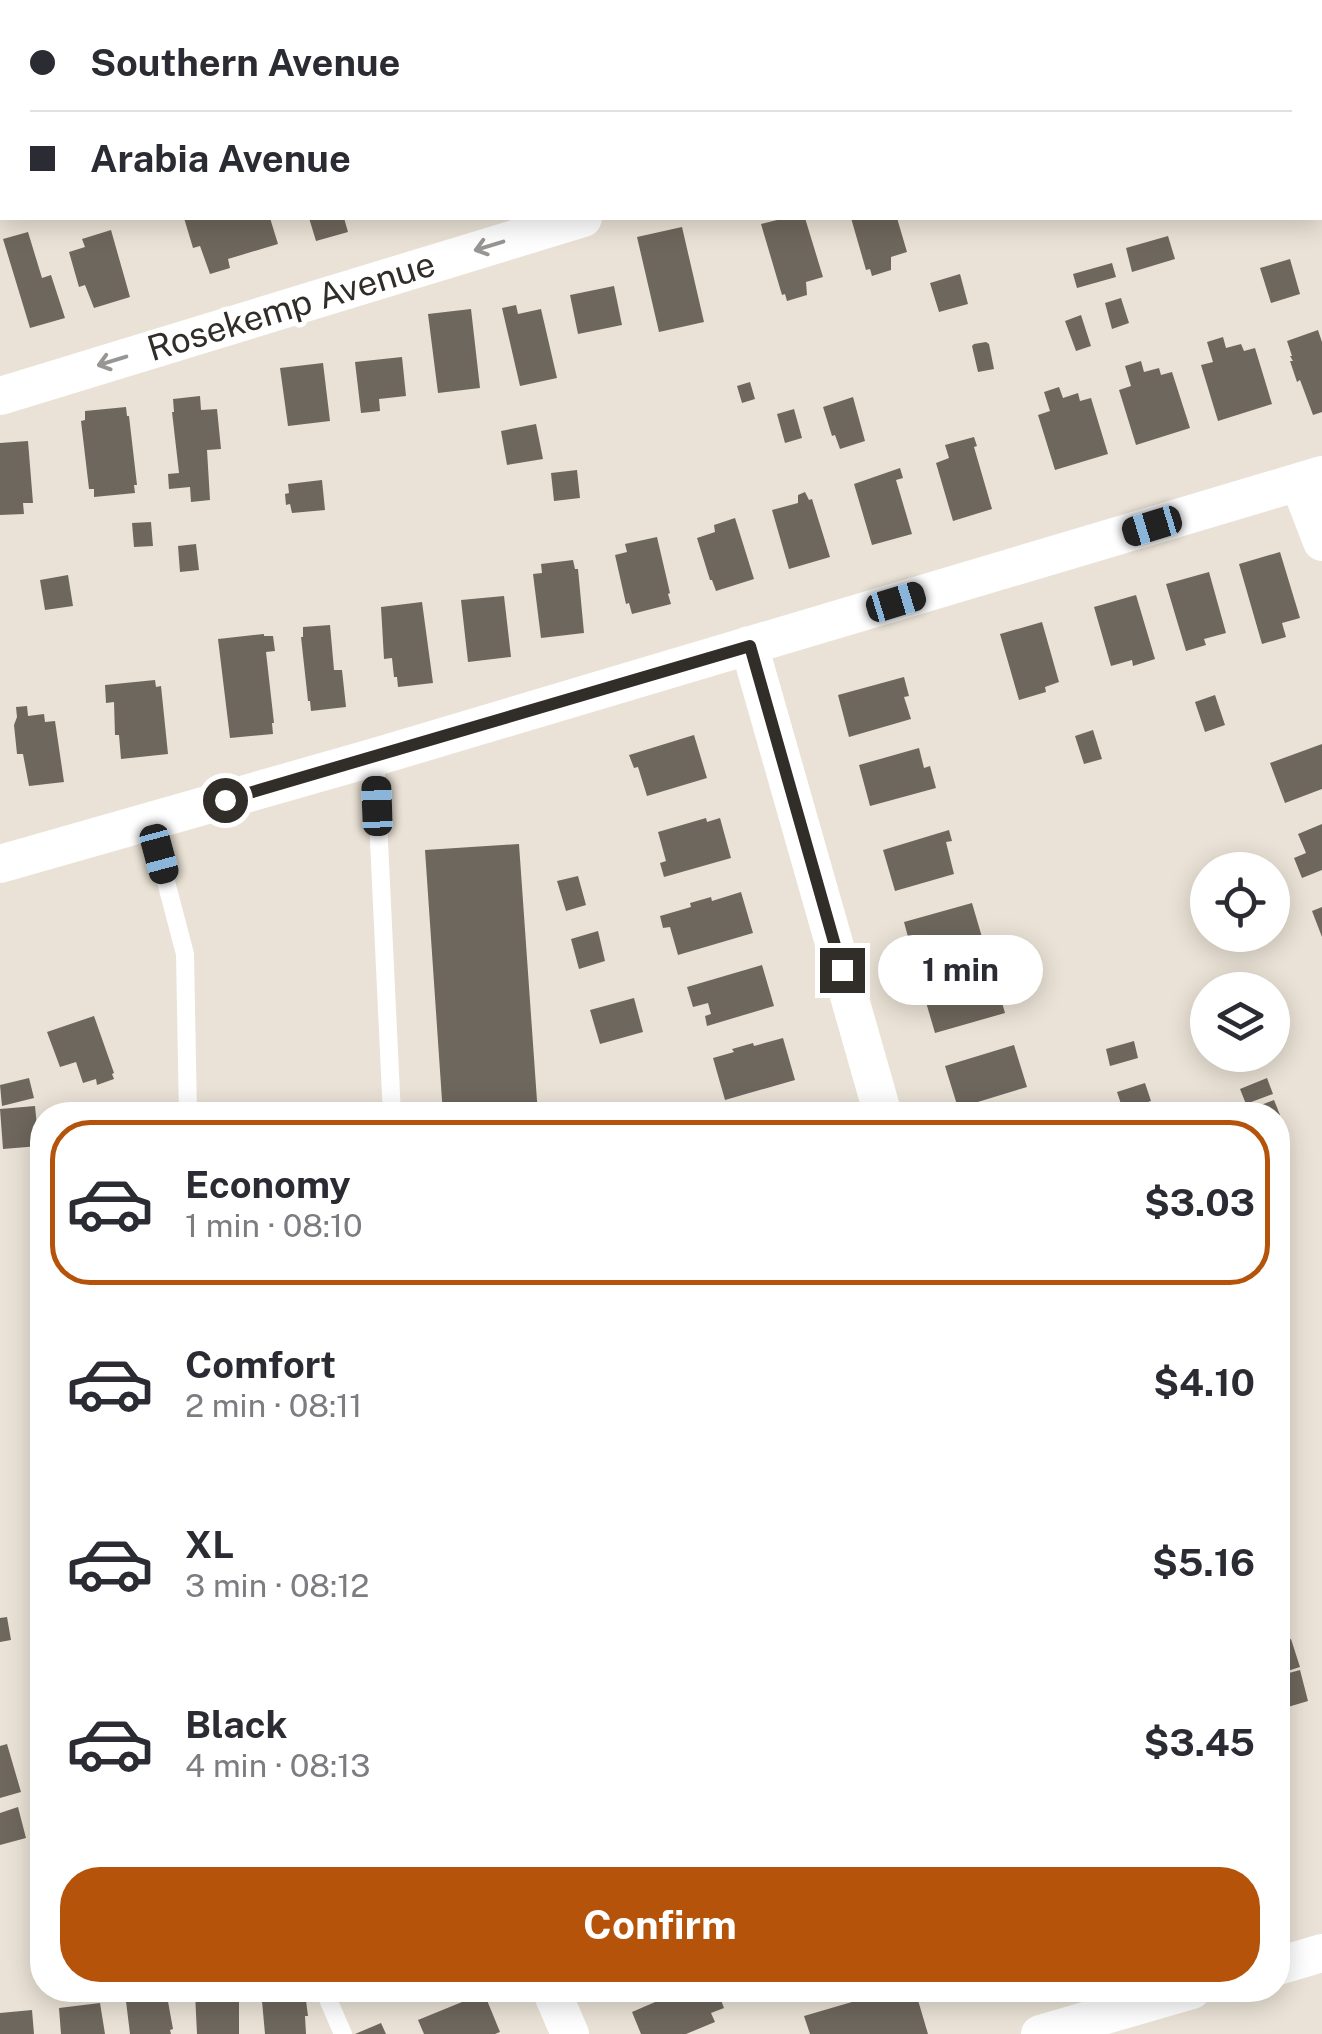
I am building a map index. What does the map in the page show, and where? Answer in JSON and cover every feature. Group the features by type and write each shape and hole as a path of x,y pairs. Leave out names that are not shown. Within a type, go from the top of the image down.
{"street":[{"name":"Rosekemp Avenue","path":"0,396 576,220"},
{"path":"0,864 375,757 1310,479 1322,542"},
{"path":"750,646 879,1102"},
{"path":"1290,1962 1322,1953"},
{"path":"557,2002 570,2034"},
{"path":"1040,2034 1139,2010"}],"lane":[{"path":"375,757 391,1102"},
{"path":"150,821 185,954 188,1102"},
{"path":"329,2002 343,2034"}],"building":[{"path":"185,220 271,220 278,244 228,259 230,268 210,274 200,246 193,248"},
{"path":"310,220 345,220 348,232 316,241"},
{"path":"806,220 823,277 806,282 807,295 787,301 782,295 761,224"},
{"path":"852,220 898,220 907,252 891,257 891,270 872,276 870,269 866,270"},
{"path":"682,227 704,322 659,332 637,237"},
{"path":"111,230 130,297 94,308 85,285 79,287 69,252 85,247 82,239"},
{"path":"28,232 42,278 51,275 65,318 30,328 3,239"},
{"path":"1168,236 1175,259 1132,272 1126,248"},
{"path":"1290,259 1300,294 1271,303 1260,268"},
{"path":"1112,263 1116,277 1077,288 1073,274"},
{"path":"960,274 968,304 939,312 930,283"},
{"path":"614,286 622,325 578,334 570,295"},
{"path":"1121,298 1129,323 1112,329 1105,303"},
{"path":"516,305 518,314 541,309 557,378 520,386 502,308"},
{"path":"471,309 480,388 438,393 428,314"},
{"path":"1081,315 1091,346 1076,351 1065,321"},
{"path":"1318,330 1322,342 1322,412 1313,415 1300,380 1297,382 1287,341"},
{"path":"1223,337 1226,348 1241,344 1244,351 1255,348 1272,404 1218,421 1201,365 1213,362 1207,342"},
{"path":"986,342 994,369 978,372 972,346"},
{"path":"402,357 406,396 379,399 380,411 361,413 355,362"},
{"path":"1141,361 1144,372 1159,368 1161,375 1172,372 1190,428 1136,445 1119,390 1131,386 1125,366"},
{"path":"323,363 330,421 288,426 280,368"},
{"path":"750,382 755,399 742,403 737,386"},
{"path":"1059,387 1063,398 1078,393 1080,401 1091,398 1108,454 1055,470 1038,415 1050,411 1044,392"},
{"path":"200,396 201,410 217,409 221,449 207,450 210,500 191,502 190,487 169,489 168,474 179,473 173,399"},
{"path":"853,397 865,441 840,449 823,407"},
{"path":"126,407 135,493 94,497 94,489 89,489 81,421 85,420 85,411"},
{"path":"794,409 802,438 785,443 777,414"},
{"path":"536,424 543,459 507,465 501,431"},
{"path":"974,437 992,509 953,521 936,463 949,458 945,445"},
{"path":"28,441 33,503 23,503 24,514 0,515 0,443"},
{"path":"900,468 903,478 896,480 912,534 872,545 854,484"},
{"path":"577,470 580,498 554,501 551,473"},
{"path":"322,480 325,510 292,513 290,504 286,505 288,484"},
{"path":"805,492 812,499 830,557 789,569 772,510 798,503 798,495"},
{"path":"735,518 754,579 716,591 697,538 715,532 714,525"},
{"path":"151,522 153,546 134,547 132,523"},
{"path":"657,537 671,604 632,614 615,555 627,552 625,544"},
{"path":"196,544 199,570 180,572 178,546"},
{"path":"1280,552 1300,618 1282,623 1286,637 1262,644 1239,564"},
{"path":"573,560 578,569 584,633 541,638 533,574 542,573 541,564"},
{"path":"1209,572 1226,633 1204,639 1206,645 1186,651 1166,584"},
{"path":"68,575 73,606 45,610 40,580"},
{"path":"1136,595 1155,659 1133,666 1132,660 1111,666 1094,607"},
{"path":"504,596 511,657 468,662 461,600"},
{"path":"422,602 433,683 398,687 392,658 384,659 381,607"},
{"path":"1042,622 1059,682 1045,687 1046,692 1019,700 1000,634"},
{"path":"330,625 334,670 342,670 346,707 311,711 303,627"},
{"path":"273,636 275,651 266,652 273,734 230,738 218,639"},
{"path":"904,677 909,696 904,697 911,719 849,737 838,695"},
{"path":"155,680 156,687 161,686 168,754 121,759 119,735 115,735 114,702 106,703 105,685"},
{"path":"1215,695 1225,725 1205,732 1195,702"},
{"path":"27,706 28,716 44,714 45,722 55,721 64,782 29,786 23,754 17,754 14,725 16,707"},
{"path":"1093,730 1102,759 1084,764 1075,736"},
{"path":"694,735 707,778 647,796 638,767 634,768 629,755"},
{"path":"1322,744 1322,789 1285,803 1270,763"},
{"path":"919,748 924,768 930,766 936,788 870,806 859,765"},
{"path":"706,818 707,822 720,818 731,858 664,877 660,863 666,861 658,832"},
{"path":"1322,824 1322,870 1302,878 1294,858 1306,853 1298,834"},
{"path":"949,830 952,841 946,842 954,874 895,891 883,850"},
{"path":"519,844 537,1102 442,1102 425,850"},
{"path":"578,876 586,905 566,911 557,881"},
{"path":"741,892 753,933 678,955 670,927 663,928 660,916 691,907 690,903"},
{"path":"972,903 984,944 915,963 904,922"},
{"path":"1322,907 1322,937 1312,911"},
{"path":"598,931 605,961 579,969 571,939"},
{"path":"762,965 774,1006 707,1026 705,1016 711,1014 708,1003 693,1007 687,987"},
{"path":"993,971 1005,1013 935,1033 923,992"},
{"path":"634,998 643,1032 600,1044 590,1010"},
{"path":"94,1016 114,1073 114,1079 97,1085 96,1079 83,1083 76,1062 60,1067 47,1032"},
{"path":"783,1038 795,1080 725,1100 713,1058 753,1043 754,1046"},
{"path":"1134,1041 1138,1058 1110,1066 1106,1049"},
{"path":"1014,1045 1027,1087 978,1102 956,1102 945,1066"},
{"path":"29,1078 34,1098 2,1106 0,1085"},
{"path":"1267,1078 1273,1094 1245,1102 1240,1089"},
{"path":"1145,1083 1151,1101 1120,1102 1117,1092"},
{"path":"30,1106 30,1147 3,1149 0,1109"},
{"path":"7,1617 11,1640 0,1642 0,1618"},
{"path":"1290,1639 1300,1667 1290,1670"},
{"path":"1300,1670 1308,1701 1290,1706 1290,1673"},
{"path":"7,1744 21,1792 0,1798 0,1746"},
{"path":"18,1807 26,1838 0,1845 0,1813"},
{"path":"126,2002 168,2002 171,2034 130,2034"},
{"path":"195,2002 239,2002 239,2034 197,2034"},
{"path":"262,2002 306,2002 306,2034 265,2034"},
{"path":"462,2002 488,2002 500,2032 424,2034 418,2020"},
{"path":"655,2002 722,2002 724,2008 711,2013 715,2022 686,2034 641,2034 632,2012"},
{"path":"852,2002 919,2002 928,2034 810,2034 804,2016"},
{"path":"100,2003 105,2034 61,2034 59,2008"},
{"path":"32,2010 34,2034 0,2034 0,2013"},
{"path":"381,2023 386,2034 355,2034"}],"route":[{"path":"225,800 750,646 842,970"}]}
